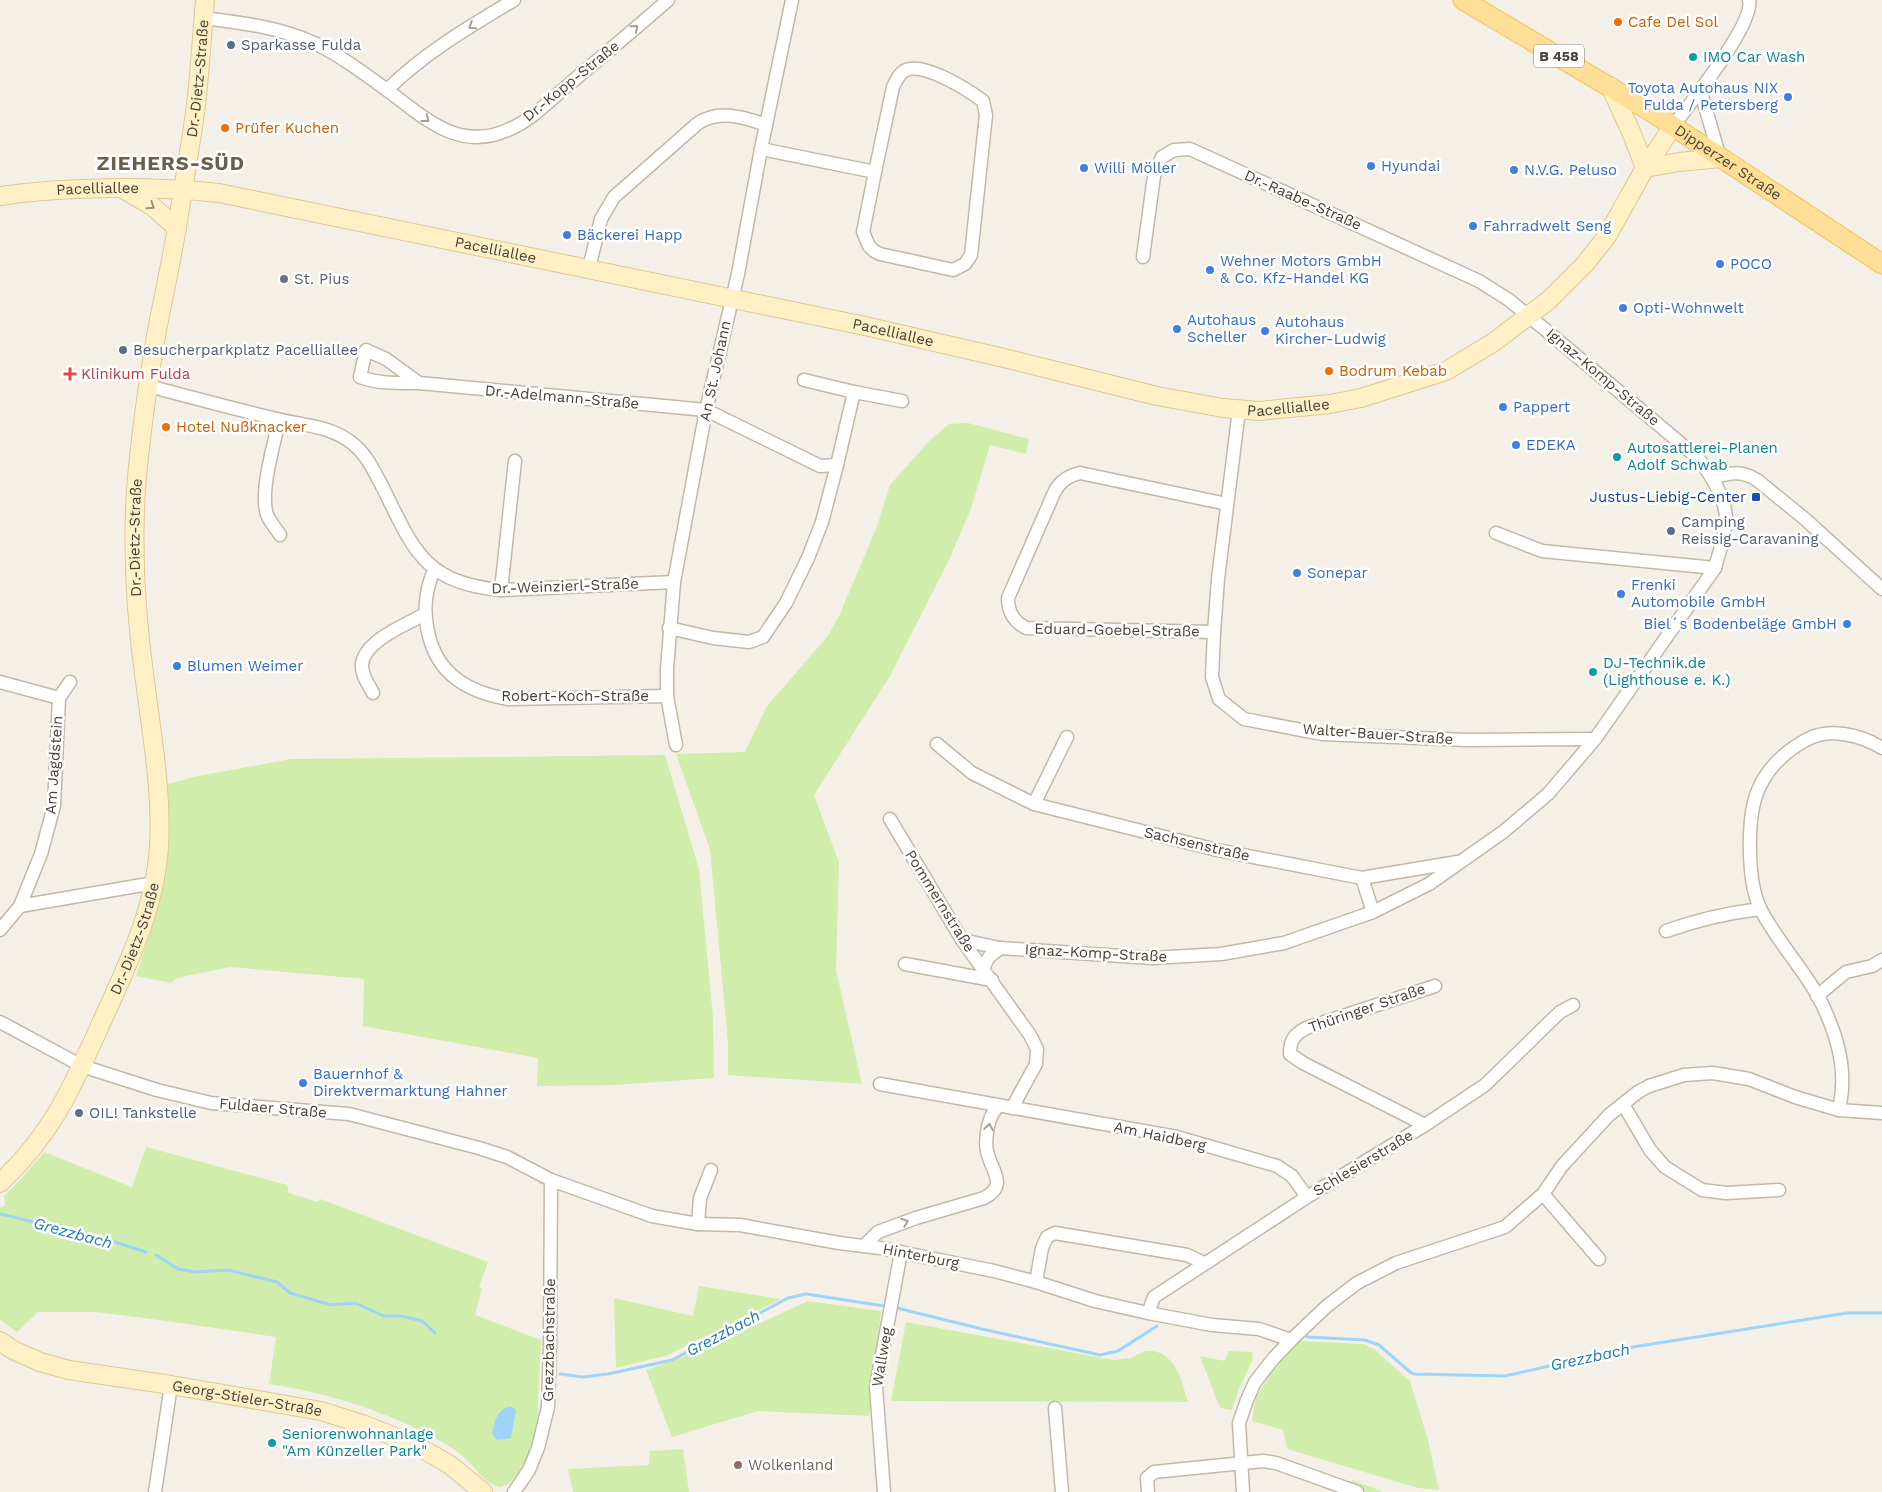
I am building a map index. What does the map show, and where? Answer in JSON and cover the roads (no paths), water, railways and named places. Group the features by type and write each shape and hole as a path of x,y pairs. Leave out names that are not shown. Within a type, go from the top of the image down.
{"main road":[{"name":"Dr.-Dietz-Straße","path":"0,1183 29,1154 67,1098 138,938 154,883 159,848 159,788 139,631 134,530 140,447 148,386 177,228 196,105 205,0"},
{"name":"Dipperzer Straße","path":"1463,0 1610,86 1813,220 1877,256"},
{"path":"1610,86 1645,168 1720,158"},
{"name":"Pacelliallee","path":"0,196 50,190 122,189 183,190 235,196 589,268 932,341 1157,396 1239,410 1278,410 1360,398 1446,371 1494,342 1549,300 1596,251 1645,168 1673,126"},
{"path":"122,189 152,206 177,228"},
{"name":"Georg-Stieler-Straße","path":"0,1341 13,1350 33,1359 69,1370 170,1384 321,1410 416,1445 433,1454 457,1471 482,1492"}],"street":[{"path":"387,90 408,69 426,55 514,0"},
{"name":"Dr.-Kopp-Straße","path":"204,18 265,26 290,33 316,44 387,90 434,125 454,134 475,137 491,135 510,129 535,112 668,0"},
{"name":"An St. Johann","path":"676,745 667,696 669,628 674,582 706,410 738,274 761,149 792,0"},
{"path":"1673,126 1744,24 1748,15 1749,0"},
{"path":"916,68 928,71 965,88 983,101 986,115 971,255 965,264 953,270 880,254 869,246 863,232 875,172 893,87 897,77 905,70 916,68"},
{"path":"1700,89 1720,158"},
{"path":"589,268 601,219 614,197 697,124 710,117 723,114 766,125"},
{"path":"761,149 875,172"},
{"name":"Dr.-Raabe-Straße","path":"1143,257 1154,176 1162,157 1174,150 1190,149 1479,281 1529,316"},
{"name":"Ignaz-Komp-Straße","path":"962,940 1000,948 1152,958 1221,954 1284,943 1372,912 1429,884 1503,832 1548,794 1595,739 1714,568 1726,518 1723,502 1712,478 1698,458 1529,316"},
{"path":"804,380 902,401"},
{"name":"Dr.-Adelmann-Straße","path":"419,383 706,410"},
{"name":"Dr.-Weinzierl-Straße","path":"148,386 279,420 329,430 351,442 368,460 409,541 426,562 456,580 476,588 501,590 674,582"},
{"path":"669,628 713,638 749,642 763,637 786,603 808,558 822,522 854,392"},
{"path":"706,410 820,466 836,465"},
{"name":"Walter-Bauer-Straße","path":"1239,410 1214,632 1212,677 1219,699 1244,719 1322,734 1467,740 1595,739"},
{"path":"279,420 269,466 266,512 280,535"},
{"path":"501,590 515,461"},
{"path":"1712,478 1735,472 1757,480 1805,518 1882,589"},
{"name":"Eduard-Goebel-Straße","path":"1214,632 1026,628 1010,613 1008,598 1054,493 1062,481 1073,475 1080,473 1227,504"},
{"path":"1496,533 1542,551 1714,568"},
{"name":"Robert-Koch-Straße","path":"435,569 430,579 425,614 427,627 432,644 445,667 457,679 483,693 508,699 667,696"},
{"path":"373,693 364,676 362,664 367,651 376,641 425,614"},
{"path":"0,682 59,698"},
{"name":"Am Jagdstein","path":"0,930 20,906 41,854 54,806 59,698 70,682"},
{"path":"1838,1110 1842,1087 1840,1063 1833,1030 1817,996 1760,909 1750,868 1751,819 1758,788 1770,770 1789,750 1815,735 1844,734 1868,739 1882,748"},
{"path":"1034,804 1067,737"},
{"name":"Sachsenstraße","path":"937,744 972,773 1034,804 1218,850 1362,878 1462,861"},
{"name":"Pommernstraße","path":"890,819 962,940 1030,1035 1037,1049 1036,1064 1012,1108"},
{"path":"1362,878 1372,912"},
{"path":"20,906 154,883"},
{"path":"1666,931 1728,912 1760,909"},
{"path":"983,968 989,957 1000,948"},
{"path":"1817,996 1846,972 1872,966 1882,960"},
{"name":"Pommernstraße","path":"904,964 992,980"},
{"name":"Thüringer Straße","path":"1425,1125 1303,1064 1290,1054 1290,1042 1296,1034 1306,1028 1435,986"},
{"name":"Schlesierstraße","path":"1148,1313 1154,1297 1204,1263 1425,1125 1485,1085 1560,1012 1573,1004"},
{"name":"Fuldaer Straße","path":"0,1022 82,1066 158,1090 211,1103 349,1114 508,1157 551,1180"},
{"path":"1243,1492 1238,1426 1247,1400 1256,1382 1273,1359 1291,1340 1327,1306 1357,1283 1396,1263 1505,1227 1543,1194 1562,1166 1609,1115 1649,1086 1684,1075 1713,1073 1749,1079 1795,1097 1838,1110 1882,1113"},
{"name":"Am Haidberg","path":"880,1084 1177,1137 1277,1166 1292,1176 1307,1197"},
{"path":"1623,1104 1650,1150 1665,1167 1702,1190 1726,1193 1778,1190"},
{"path":"864,1246 878,1232 916,1218 984,1198 994,1193 997,1186 997,1178 986,1150 990,1120 998,1106"},
{"path":"698,1224 700,1198 711,1170"},
{"name":"Hinterburg","path":"551,1180 652,1216 698,1224 740,1225 901,1252 994,1271 1095,1301 1148,1313 1212,1325 1260,1329 1291,1340"},
{"name":"Grezzbachstraße","path":"514,1492 529,1470 538,1448 548,1406 551,1180"},
{"path":"1543,1194 1599,1259"},
{"path":"1036,1282 1042,1248 1047,1237 1055,1233 1187,1255 1204,1263"},
{"name":"Wallweg","path":"884,1492 876,1387 901,1252"},
{"path":"155,1492 170,1384"},
{"path":"1056,1408 1062,1492"},
{"path":"1148,1492 1147,1478 1154,1472 1262,1461 1276,1463 1357,1492"}],"water":[{"path":"510,1406 516,1410 511,1438 497,1440 492,1434 495,1421 501,1411"}],"waterway":[{"name":"Grezzbach","path":"0,1214 103,1238 146,1252"},
{"name":"Grezzbach","path":"156,1255 178,1269 196,1272 228,1270 277,1282 290,1293 331,1305 355,1303 384,1316 402,1316 422,1321 435,1333"},
{"name":"Grezzbach","path":"560,1374 582,1377 608,1374 672,1360 788,1298 806,1294 884,1306"},
{"name":"Grezzbach","path":"897,1308 1100,1355 1118,1351 1157,1326"},
{"name":"Grezzbach","path":"1307,1337 1365,1340 1379,1345 1414,1374 1505,1376 1633,1347 1847,1313 1882,1313"}],"place":[{"name":"Cafe Del Sol","path":"1618,22"},
{"name":"Sparkasse Fulda","path":"231,45"},
{"name":"IMO Car Wash","path":"1693,57"},
{"name":"Toyota Autohaus NIX Fulda / Petersberg","path":"1788,97"},
{"name":"Prüfer Kuchen","path":"225,128"},
{"name":"Hyundai","path":"1371,166"},
{"name":"Willi Möller","path":"1084,168"},
{"name":"N.V.G. Peluso","path":"1514,170"},
{"name":"Fahrradwelt Seng","path":"1473,226"},
{"name":"Bäckerei Happ","path":"567,235"},
{"name":"POCO","path":"1720,264"},
{"name":"Wehner Motors GmbH & Co. Kfz-Handel KG","path":"1210,270"},
{"name":"St. Pius","path":"284,279"},
{"name":"Opti-Wohnwelt","path":"1623,308"},
{"name":"Autohaus Scheller","path":"1177,329"},
{"name":"Autohaus Kircher-Ludwig","path":"1265,331"},
{"name":"Besucherparkplatz Pacelliallee","path":"123,350"},
{"name":"Bodrum Kebab","path":"1329,371"},
{"name":"Klinikum Fulda","path":"70,374"},
{"name":"Pappert","path":"1503,407"},
{"name":"Hotel Nußknacker","path":"166,427"},
{"name":"EDEKA","path":"1516,445"},
{"name":"Autosattlerei-Planen Adolf Schwab","path":"1617,457"},
{"name":"Justus-Liebig-Center","path":"1756,497"},
{"name":"Camping Reissig-Caravaning","path":"1671,531"},
{"name":"Sonepar","path":"1297,573"},
{"name":"Frenki Automobile GmbH","path":"1621,594"},
{"name":"Biel´s Bodenbeläge GmbH","path":"1847,624"},
{"name":"Blumen Weimer","path":"177,666"},
{"name":"DJ-Technik.de (Lighthouse e. K.)","path":"1593,672"},
{"name":"Bauernhof & Direktvermarktung Hahner","path":"303,1083"},
{"name":"OIL! Tankstelle","path":"79,1113"},
{"name":"Seniorenwohnanlage \"Am Künzeller Park\"","path":"272,1443"},
{"name":"Wolkenland","path":"738,1465"}],"district":[{"name":"ZIEHERS-SÜD","path":"171,163"}]}
